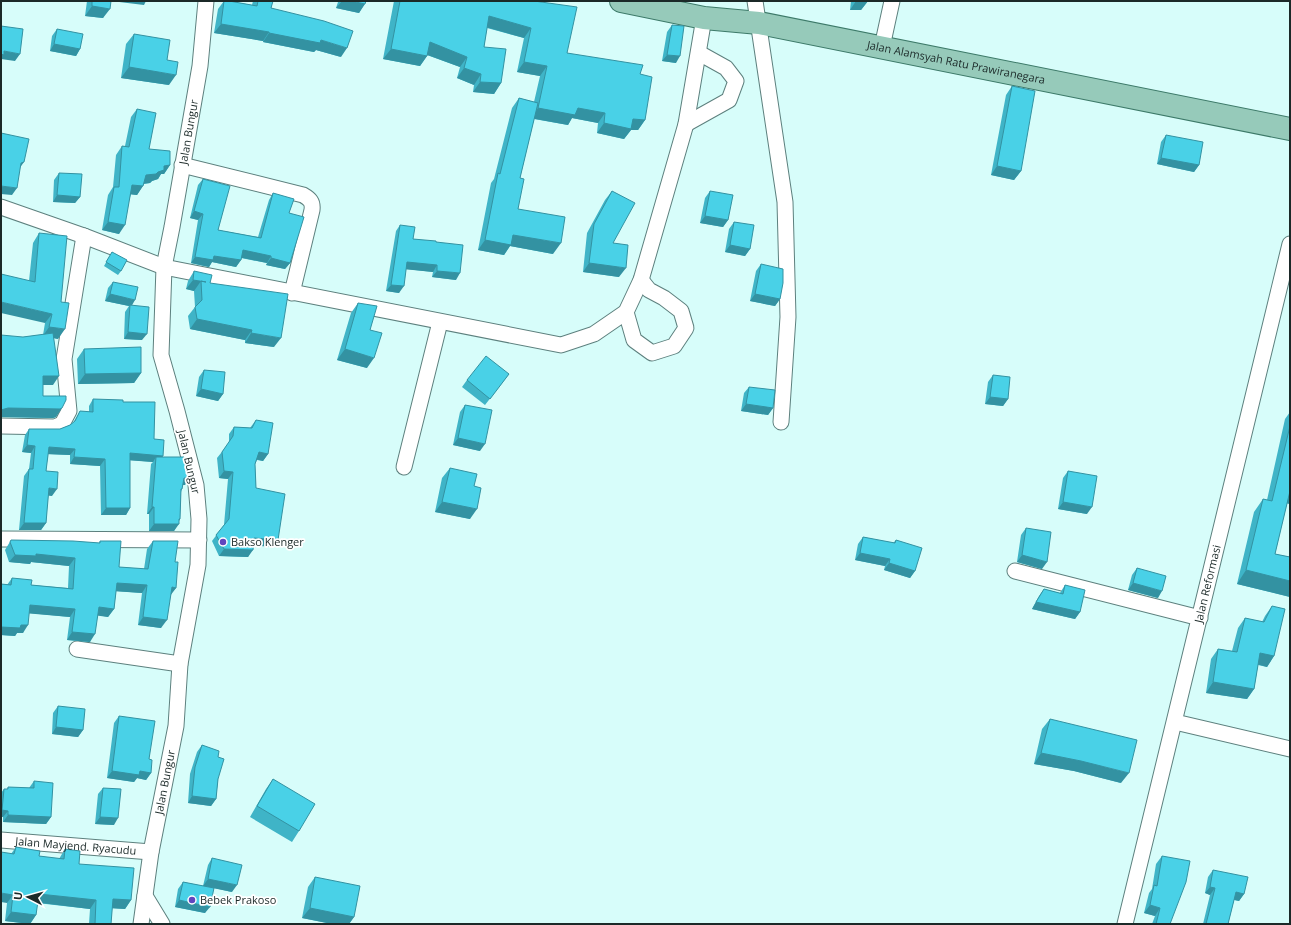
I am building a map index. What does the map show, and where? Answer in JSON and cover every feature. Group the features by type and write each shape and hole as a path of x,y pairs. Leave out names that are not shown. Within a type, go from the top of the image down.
{"main road":[{"name":"Jalan Alamsyah Ratu Prawiranegara","path":"620,1 704,18 758,23 1290,129"}],"street":[{"name":"Jalan Bungur","path":"141,924 151,852 176,726 180,664 198,565 199,519 196,485 161,355 164,267 200,66 206,1"},
{"path":"755,1 785,202 788,317 781,422"},
{"path":"882,47 892,1"},
{"path":"1,207 84,236 164,267 561,345 594,334 626,312 641,280 686,124 704,18"},
{"path":"686,124 729,100 736,81 726,68 699,53"},
{"path":"182,165 303,195 309,199 312,204 312,210 292,293"},
{"path":"1,426 55,427 62,424 67,416 69,405 64,359 84,236"},
{"name":"Jalan Reformasi","path":"1126,924 1290,244"},
{"path":"626,312 634,340 652,353 674,346 686,328 681,310 649,290 641,280"},
{"path":"404,467 440,322"},
{"path":"1,539 199,540"},
{"path":"1015,571 1200,618"},
{"path":"77,649 180,664"},
{"path":"1175,722 1290,750"},
{"name":"Jalan Mayjend. Ryacudu","path":"1,840 151,852"},
{"path":"145,896 162,924"}],"building":[{"path":"92,1 111,1 110,9 92,6"},
{"path":"224,1 257,6 258,1 273,1 271,8 324,21 353,31 347,48 321,40 320,43 221,24"},
{"path":"351,1 366,1 365,4"},
{"path":"400,1 534,1 577,7 567,53 643,65 640,74 652,77 645,120 633,119 631,129 604,123 605,113 578,108 575,115 538,108 547,66 524,62 531,28 489,16 484,47 506,49 501,83 480,82 481,74 464,68 467,57 430,42 427,56 391,49"},
{"path":"672,25 684,26 680,56 667,55"},
{"path":"1,26 23,29 20,54 4,51 4,55 1,54"},
{"path":"57,29 83,34 80,49 54,44"},
{"path":"134,34 170,40 167,60 178,62 176,75 129,67"},
{"path":"1012,86 1035,91 1021,171 997,166"},
{"path":"519,98 538,103 520,178 524,179 518,209 565,217 561,243 513,235 511,245 485,240 498,173 500,174"},
{"path":"137,109 156,113 149,149 170,151 170,165 164,166 164,170 156,174 146,175 143,186 132,185 125,225 108,222 114,187 119,187 122,146 129,147"},
{"path":"1,133 29,139 24,162 21,163 17,188 1,186"},
{"path":"1166,135 1203,142 1199,165 1161,158"},
{"path":"59,173 82,174 80,197 57,195"},
{"path":"203,179 230,186 218,230 261,238 273,193 294,199 289,213 304,217 290,263 271,258 271,256 243,250 241,260 214,256 213,260 195,257 203,214 194,211"},
{"path":"612,191 635,203 613,243 628,245 626,268 589,263 594,224"},
{"path":"710,191 733,195 728,220 705,216"},
{"path":"734,222 754,225 750,249 730,245"},
{"path":"400,225 415,227 413,239 463,245 460,273 437,271 437,265 407,262 404,286 391,285"},
{"path":"39,233 67,236 61,302 69,303 65,329 49,327 52,314 1,302 1,274 35,282"},
{"path":"112,252 127,260 121,271 106,262"},
{"path":"761,264 783,269 783,283 780,299 755,294"},
{"path":"194,271 212,275 210,283 288,294 281,338 251,333 252,330 197,319 195,307 202,300 201,281 193,280"},
{"path":"113,282 138,287 135,300 110,294"},
{"path":"358,303 377,306 370,330 382,333 374,358 345,349"},
{"path":"130,305 149,307 147,334 128,332"},
{"path":"53,333 59,376 43,376 43,396 66,396 66,400 62,408 8,408 1,410 1,335 23,337"},
{"path":"141,347 141,373 85,374 84,349"},
{"path":"486,356 509,374 490,399 467,380"},
{"path":"204,370 225,372 223,394 201,389"},
{"path":"993,375 1010,377 1008,399 990,397"},
{"path":"749,387 775,390 773,408 746,404"},
{"path":"93,399 123,400 123,402 155,402 154,439 164,440 163,456 130,453 130,508 106,508 105,459 74,457 75,449 49,447 46,471 58,472 57,489 49,488 46,523 24,523 29,469 33,469 35,446 27,445 29,429 60,429 70,425 75,421 80,411 93,412"},
{"path":"465,405 492,410 485,444 458,438"},
{"path":"256,420 273,423 268,454 259,452 255,464 256,488 285,494 278,540 254,538 253,550 224,549 216,535 229,519 233,472 224,471 222,452 233,436 234,427 252,428"},
{"path":"1290,426 1290,491 1275,554 1290,557 1290,581 1246,570 1263,499 1272,501"},
{"path":"156,457 184,457 189,467 190,478 184,478 181,489 179,524 154,524 154,507 152,507"},
{"path":"450,468 477,474 474,486 481,488 477,509 442,502"},
{"path":"1068,471 1097,476 1092,507 1063,502"},
{"path":"1026,528 1051,532 1047,562 1022,555"},
{"path":"863,537 895,543 896,540 922,548 915,571 889,563 890,559 860,553"},
{"path":"11,540 100,543 100,541 121,541 119,567 148,569 153,541 178,541 175,562 178,562 176,588 172,587 167,620 143,617 147,585 117,583 114,609 99,607 95,634 72,632 75,609 30,605 28,625 21,625 20,628 1,627 1,584 11,585 12,578 32,580 31,585 73,589 75,558 36,554 36,556 15,555 10,542"},
{"path":"1137,568 1166,576 1162,591 1133,583"},
{"path":"1065,585 1085,590 1080,612 1036,602 1044,589 1063,594"},
{"path":"1272,606 1285,609 1274,656 1260,653 1254,689 1213,682 1218,649 1237,652 1245,618 1264,622"},
{"path":"58,706 85,709 83,730 56,727"},
{"path":"119,716 155,721 149,759 152,760 151,773 140,771 139,775 112,771"},
{"path":"1050,719 1137,740 1129,773 1041,753"},
{"path":"202,745 219,751 218,757 224,759 218,779 216,799 192,796 195,767"},
{"path":"273,779 315,804 299,831 257,806"},
{"path":"34,781 53,783 51,817 8,815 8,811 2,810 4,789 8,789 8,787 34,788"},
{"path":"103,788 121,789 118,818 100,817"},
{"path":"16,847 40,851 39,856 64,859 65,849 80,851 79,864 134,868 131,900 113,899 111,924 95,924 96,900 39,894 36,915 11,912 13,895 1,893 1,852 14,854"},
{"path":"1162,856 1190,861 1186,882 1170,924 1156,924 1160,908 1150,905 1154,885 1157,886"},
{"path":"212,858 242,865 237,885 208,879"},
{"path":"1213,870 1248,877 1244,894 1236,892 1228,924 1206,924 1215,888 1210,887"},
{"path":"315,877 360,886 354,917 310,908"},
{"path":"183,882 214,888 210,907 179,900"}],"place":[{"name":"Bakso Klenger","path":"223,542"},
{"name":"Bebek Prakoso","path":"192,900"}]}
